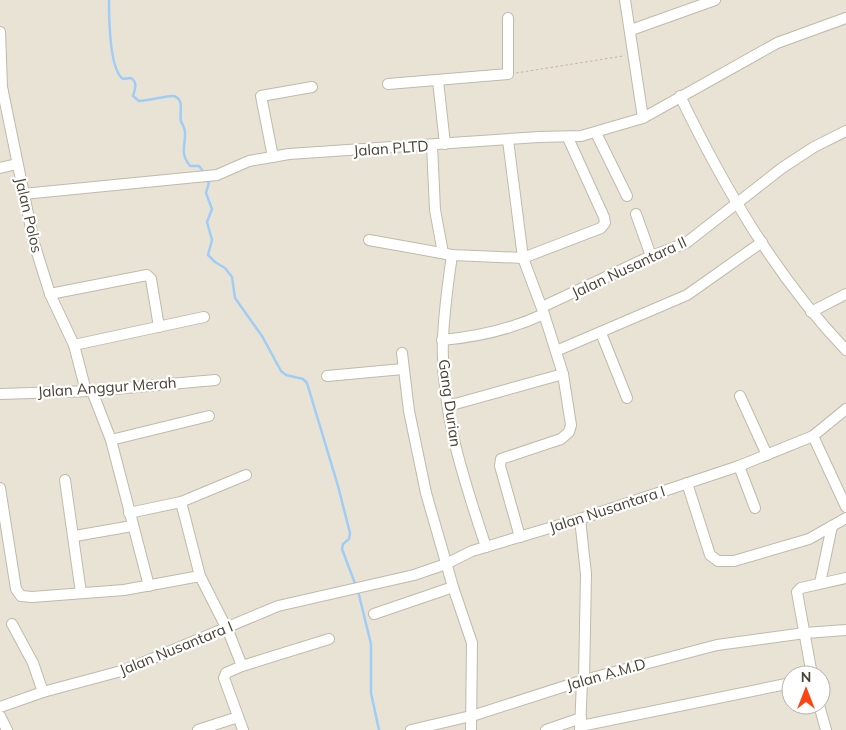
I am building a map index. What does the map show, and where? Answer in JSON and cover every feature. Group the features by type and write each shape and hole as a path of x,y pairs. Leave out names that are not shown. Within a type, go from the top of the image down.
{"street":[{"path":"625,0 643,118"},
{"path":"631,30 715,0"},
{"path":"388,84 508,74 508,18"},
{"name":"Jalan PLTD","path":"23,194 217,175 249,161 273,157 539,137 568,138 596,133 643,118 777,43 846,18"},
{"name":"Jalan Polos","path":"0,32 2,87 34,243 50,294 74,345 89,391 111,440 149,586"},
{"path":"438,81 445,144"},
{"path":"273,157 261,96 312,87"},
{"path":"680,96 736,204 811,312 846,350"},
{"name":"Jalan Nusantara II","path":"442,340 468,338 505,329 651,256 686,243 814,146 846,131"},
{"path":"596,133 628,196"},
{"path":"369,240 447,254 523,258 593,232 605,225 604,217 568,138"},
{"path":"508,140 523,258 543,311 563,374 572,420 569,432 561,439 504,456 500,462 520,537"},
{"name":"Gang Durian","path":"432,145 435,210 447,254 442,340 448,406 454,441 486,547"},
{"path":"0,168 17,164"},
{"path":"636,214 651,256"},
{"path":"556,351 602,333 687,295 762,242"},
{"path":"50,294 147,275 151,279 159,327"},
{"path":"811,312 846,294"},
{"path":"74,345 204,317"},
{"path":"602,333 627,398"},
{"path":"402,353 409,411 426,493 453,587 469,629 472,643 471,730"},
{"path":"327,376 403,369"},
{"path":"448,406 563,374"},
{"name":"Jalan Anggur Merah","path":"0,394 89,391 215,380"},
{"path":"740,396 767,455"},
{"name":"Jalan Nusantara I","path":"0,707 43,692 125,670 278,606 414,575 486,547 580,519 739,466 813,436 846,409"},
{"path":"111,440 209,416"},
{"path":"813,436 846,507"},
{"path":"739,466 755,508"},
{"path":"129,513 181,502 246,474"},
{"path":"65,480 75,536 81,593"},
{"path":"687,483 710,555 715,560 734,561 809,539 846,518"},
{"path":"0,488 18,593 21,596 32,597 124,590 200,576"},
{"path":"181,502 200,576 226,628 242,666"},
{"path":"580,519 586,574 581,724"},
{"path":"75,536 132,526"},
{"path":"820,583 832,526"},
{"path":"810,665 797,592 801,588 846,578"},
{"path":"374,614 453,587"},
{"path":"12,624 33,663 43,692"},
{"name":"Jalan A.M.D","path":"411,730 472,716 583,680 717,645 805,633 846,630"},
{"path":"243,730 224,676 242,666 329,639"},
{"path":"546,730 781,685"},
{"path":"822,715 826,730"},
{"path":"0,716 7,730"},
{"path":"198,730 238,716"}],"path":[{"path":"508,74 591,63 634,54"}],"shaded area":[{"path":"0,0 846,0 846,730 0,730"}],"waterway":[{"path":"109,0 112,54 118,73 123,79 131,78 135,82 133,96 139,101 172,96 179,100 181,103 181,121 185,131 185,157 190,166 199,166 205,174"},
{"path":"206,180 209,183 206,193 212,209 207,222 212,240 208,255 225,268 232,277 235,298 262,336 281,371 286,375 303,379 307,383 350,533 349,539 343,544 342,549 356,586"},
{"path":"358,591 371,644 371,693 379,730"}]}
